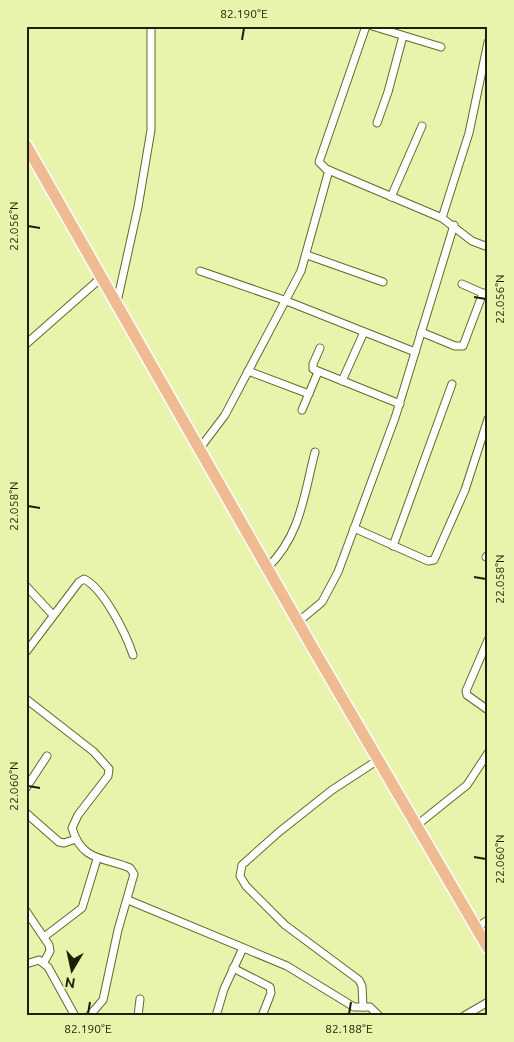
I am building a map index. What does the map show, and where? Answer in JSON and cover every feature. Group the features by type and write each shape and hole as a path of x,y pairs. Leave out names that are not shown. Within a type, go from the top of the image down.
{"main road":[{"path":"26,145 268,566 298,622 488,948"}],"street":[{"path":"116,303 138,207 151,130 151,26"},
{"path":"366,26 320,157 322,166 442,218 454,225 472,241 488,247"},
{"path":"372,26 441,47"},
{"path":"377,123 403,36"},
{"path":"442,218 484,82 488,42"},
{"path":"392,197 422,126"},
{"path":"200,448 225,415 301,271 307,255 329,170"},
{"path":"298,622 328,594 354,528 400,404 454,225"},
{"path":"307,255 383,282"},
{"path":"200,271 284,300 415,352"},
{"path":"26,344 102,277"},
{"path":"421,332 455,346 463,346 486,294 462,284"},
{"path":"342,381 364,332"},
{"path":"320,348 312,367 318,372 400,404"},
{"path":"248,371 309,394"},
{"path":"302,410 318,372"},
{"path":"393,546 452,384"},
{"path":"354,528 428,561 436,557 465,490 476,449 488,419"},
{"path":"268,566 280,555 292,537 315,452"},
{"path":"26,652 81,579 87,580 122,625 133,655"},
{"path":"26,586 53,615"},
{"path":"488,640 466,691 467,695 488,710"},
{"path":"26,700 94,752 109,769 108,776 72,824 80,846 97,859 122,864 133,870 134,879 118,930 103,1000 89,1016"},
{"path":"416,825 466,784 488,753"},
{"path":"26,788 47,756"},
{"path":"363,1007 362,986 359,980 285,926 246,886 240,876 242,865 279,832 332,790 378,760"},
{"path":"26,813 59,842 64,843 76,839"},
{"path":"44,936 82,908 97,859"},
{"path":"128,900 287,966 354,1007 374,1010 379,1016"},
{"path":"26,911 44,936 50,951 44,962"},
{"path":"476,928 488,920"},
{"path":"216,1016 233,968 243,948"},
{"path":"26,964 33,960 44,962 75,1016"},
{"path":"233,968 270,987 271,993 262,1016"},
{"path":"138,1016 140,999"},
{"path":"464,1016 488,1002"}]}
